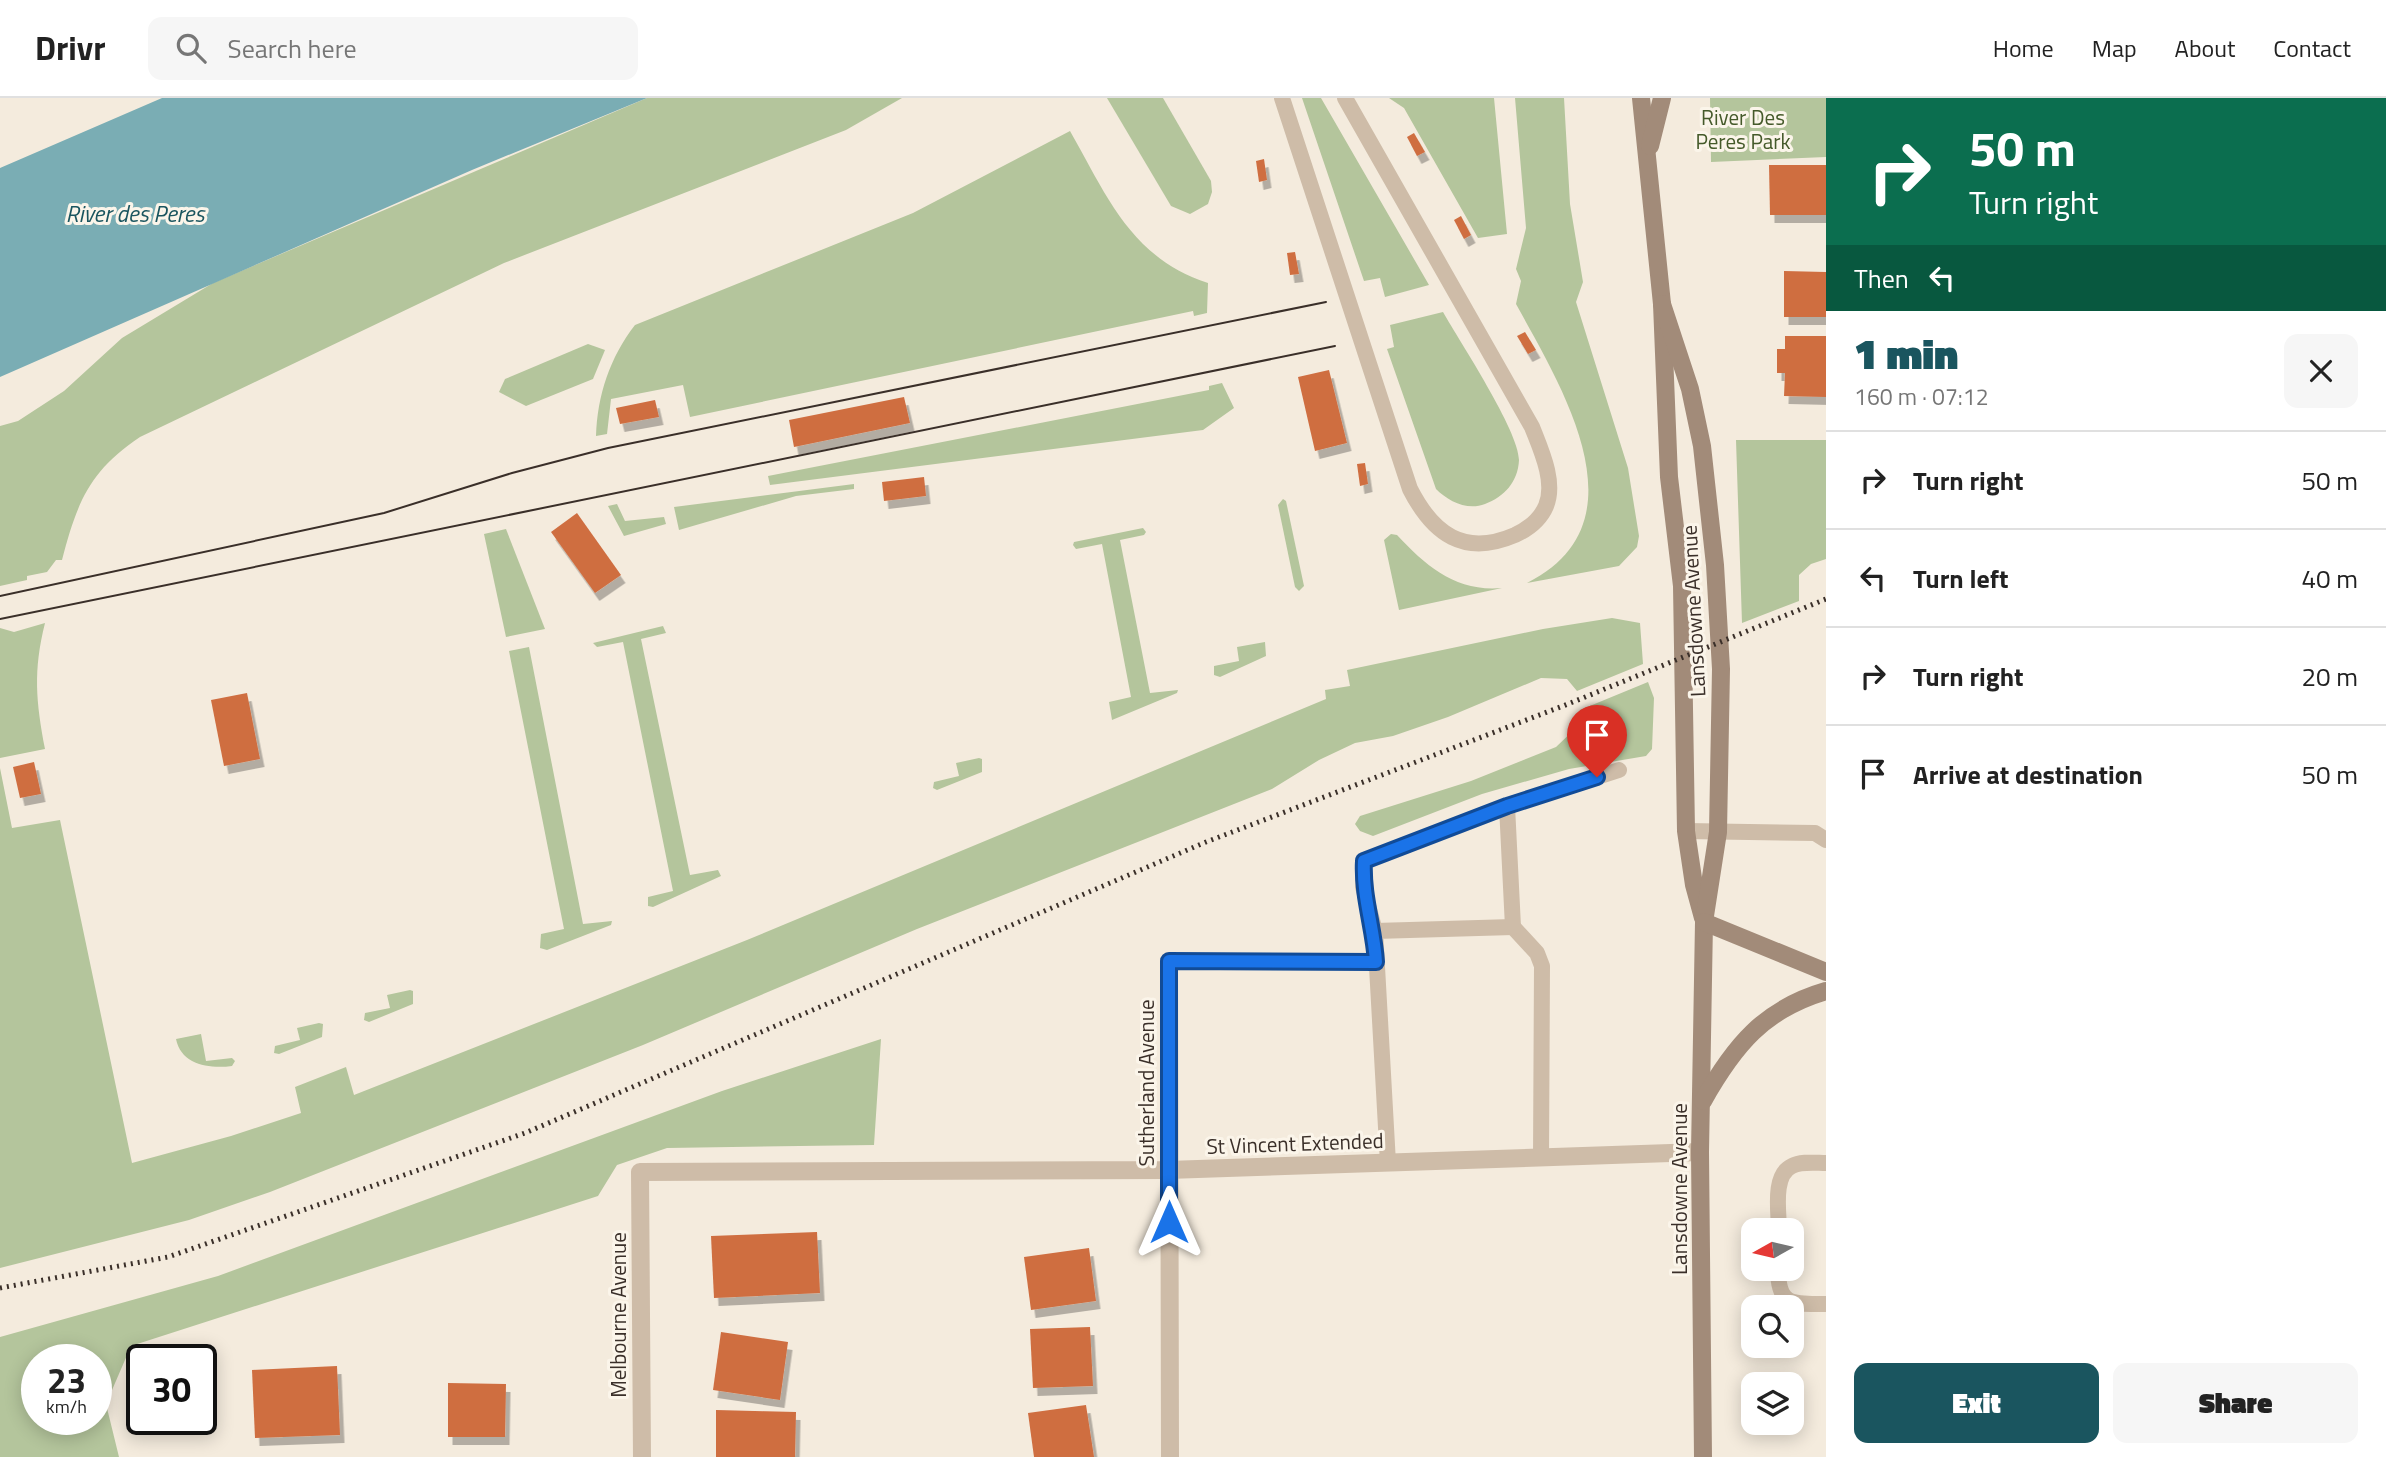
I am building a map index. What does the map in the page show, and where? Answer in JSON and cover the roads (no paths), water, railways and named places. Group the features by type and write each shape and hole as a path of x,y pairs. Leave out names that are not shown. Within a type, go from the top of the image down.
{"main road":[{"name":"Lansdowne Avenue","path":"1642,98 1646,163 1662,304 1664,414 1684,630 1686,831 1694,885 1704,922"},
{"path":"1646,163 1662,98"},
{"name":"Lansdowne Avenue","path":"1662,304 1690,389 1702,446 1711,513 1721,669 1718,832 1704,922 1700,1152 1703,1457"},
{"path":"1704,922 1826,972"},
{"path":"1702,1104 1728,1058 1757,1027 1780,1010 1826,991"}],"street":[{"name":"Sutherland Avenue","path":"1169,961 1170,1457"},
{"name":"St Vincent Extended","path":"640,1172 1168,1170 1700,1152"},
{"name":"Melbourne Avenue","path":"640,1172 642,1457"}],"lane":[{"path":"1282,98 1410,489 1434,526 1450,537 1466,543 1500,541 1536,522 1547,505 1549,482 1542,454 1532,427 1345,98"},
{"path":"1388,1163 1375,931 1363,887 1364,861 1507,806 1619,770"},
{"path":"1507,806 1513,927 1537,953 1542,966 1541,1157"},
{"path":"1686,831 1815,833 1826,840"},
{"path":"1375,931 1513,927"},
{"path":"1169,961 1376,962"},
{"path":"1779,1218 1780,1182 1784,1173 1792,1165 1826,1163"},
{"path":"1778,1281 1783,1297 1793,1303 1826,1304"}],"water":[{"name":"River des Peres","path":"162,98 647,98 472,170 0,377 0,168"}],"tram line":[{"path":"0,596 384,513 512,473 608,448 1326,302"},
{"path":"0,619 1335,346"}],"railway":[{"path":"0,1288 168,1257 525,1133 1206,842 1563,706 1826,599"}],"park label":[{"name":"River Des Peres Park","path":"1743,129"}]}
